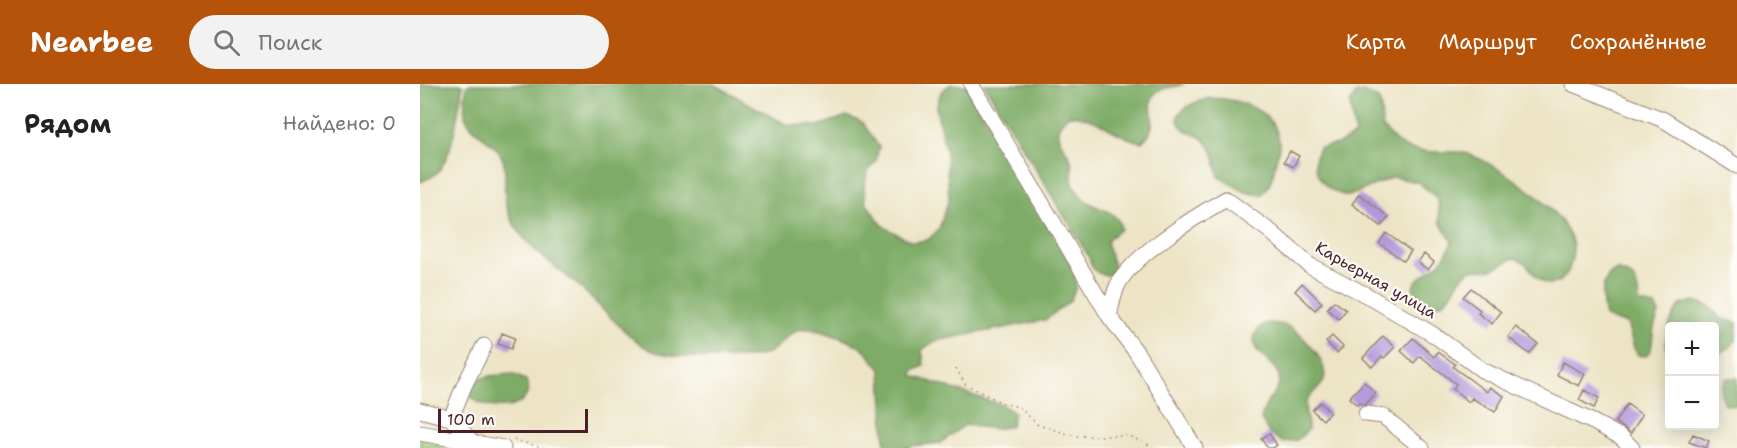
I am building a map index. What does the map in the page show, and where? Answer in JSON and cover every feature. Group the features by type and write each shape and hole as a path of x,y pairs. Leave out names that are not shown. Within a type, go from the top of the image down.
{"street":[{"path":"972,84 1109,316 1137,353 1195,448"},
{"path":"1574,84 1664,120 1737,166"},
{"name":"Карьерная улица","path":"1109,316 1116,287 1138,260 1192,219 1226,199 1271,231 1309,265 1434,335 1482,370 1593,422 1621,437 1632,448"},
{"path":"451,418 484,346"},
{"path":"420,410 451,418 471,441"},
{"path":"1366,414 1383,416 1422,448"},
{"path":"420,433 503,448"}],"path":[{"path":"956,368 965,384 1002,403 1019,407 1038,425 1076,436 1128,436 1153,448"}],"green space":[{"path":"420,84 463,84 454,134 446,159 433,176 420,182"},
{"path":"467,84 714,84 787,125 818,126 847,116 862,122 879,147 876,161 867,173 864,187 866,203 884,227 912,242 928,240 939,229 949,199 946,152 936,108 941,92 951,84 967,85 1075,273 1076,287 1070,301 1045,320 935,341 922,350 924,366 913,371 913,376 1002,405 1014,412 1011,426 996,429 965,425 940,443 909,448 888,448 885,444 881,369 859,346 815,330 798,330 771,351 756,356 692,357 653,351 644,346 534,249 517,229 506,205 505,171 500,153 468,123 465,116"},
{"path":"984,84 1184,84 1163,89 1153,97 1151,129 1148,136 1141,142 1122,136 1099,123 1080,116 1069,115 1059,127 1059,138 1071,160 1074,187 1088,202 1111,213 1119,222 1121,229 1109,238 1107,245 1115,269 1109,275 1097,272 1091,265 1089,257"},
{"path":"1363,92 1378,99 1381,106 1382,127 1398,143 1408,148 1459,152 1478,158 1513,178 1547,206 1561,221 1570,236 1573,250 1569,268 1562,280 1546,284 1522,261 1513,258 1492,269 1475,269 1468,272 1460,279 1448,299 1443,302 1429,305 1415,294 1413,287 1417,280 1441,262 1452,241 1440,222 1438,199 1418,182 1393,177 1349,196 1326,186 1317,173 1315,165 1319,148 1341,143 1355,135 1350,104 1356,93"},
{"path":"1210,98 1244,104 1255,109 1273,124 1279,147 1272,178 1261,195 1245,192 1219,177 1214,156 1205,140 1187,131 1179,123 1178,117 1185,108"},
{"path":"1617,270 1633,278 1640,303 1655,306 1659,313 1654,327 1651,350 1646,356 1638,355 1627,323 1605,316 1602,296 1604,284 1607,278"},
{"path":"1695,301 1709,306 1720,318 1737,323 1733,344 1719,354 1719,322 1671,322 1680,305"},
{"path":"1270,323 1285,325 1306,340 1318,356 1324,372 1324,380 1306,402 1308,430 1297,440 1282,442 1269,433 1261,419 1265,407 1279,384 1276,370 1258,351 1254,340 1258,329"},
{"path":"512,374 526,380 528,391 524,399 516,404 495,407 474,399 468,392 475,380"},
{"path":"1727,378 1737,378 1737,406 1725,404 1721,397 1721,387"},
{"path":"420,434 494,448 420,448"}],"building":[{"path":"1290,151 1299,156 1293,167 1284,162"},
{"path":"1359,194 1389,217 1381,226 1352,204"},
{"path":"1386,233 1411,251 1404,261 1379,243"},
{"path":"1424,254 1434,262 1428,270 1418,262"},
{"path":"1302,283 1322,303 1315,310 1295,291"},
{"path":"1471,288 1501,312 1492,324 1478,313 1480,310 1463,297"},
{"path":"1334,301 1346,310 1339,319 1327,309"},
{"path":"1516,327 1538,344 1529,354 1508,337"},
{"path":"502,333 515,338 511,349 498,344"},
{"path":"1332,336 1343,347 1337,353 1326,342"},
{"path":"1383,336 1395,347 1372,367 1363,358"},
{"path":"1413,338 1434,357 1438,352 1455,364 1453,367 1487,392 1490,387 1504,396 1495,412 1472,398 1469,402 1453,389 1456,384 1420,356 1414,363 1401,351"},
{"path":"1563,362 1585,374 1579,386 1557,375"},
{"path":"1364,382 1376,393 1365,405 1359,403 1357,405 1349,398"},
{"path":"1584,390 1599,398 1594,408 1579,400"},
{"path":"1320,402 1330,412 1323,420 1312,410"},
{"path":"1627,404 1642,415 1631,433 1615,422"},
{"path":"1269,433 1277,445 1273,448 1268,448 1261,439"},
{"path":"1693,434 1709,441 1706,448 1689,442"}]}
